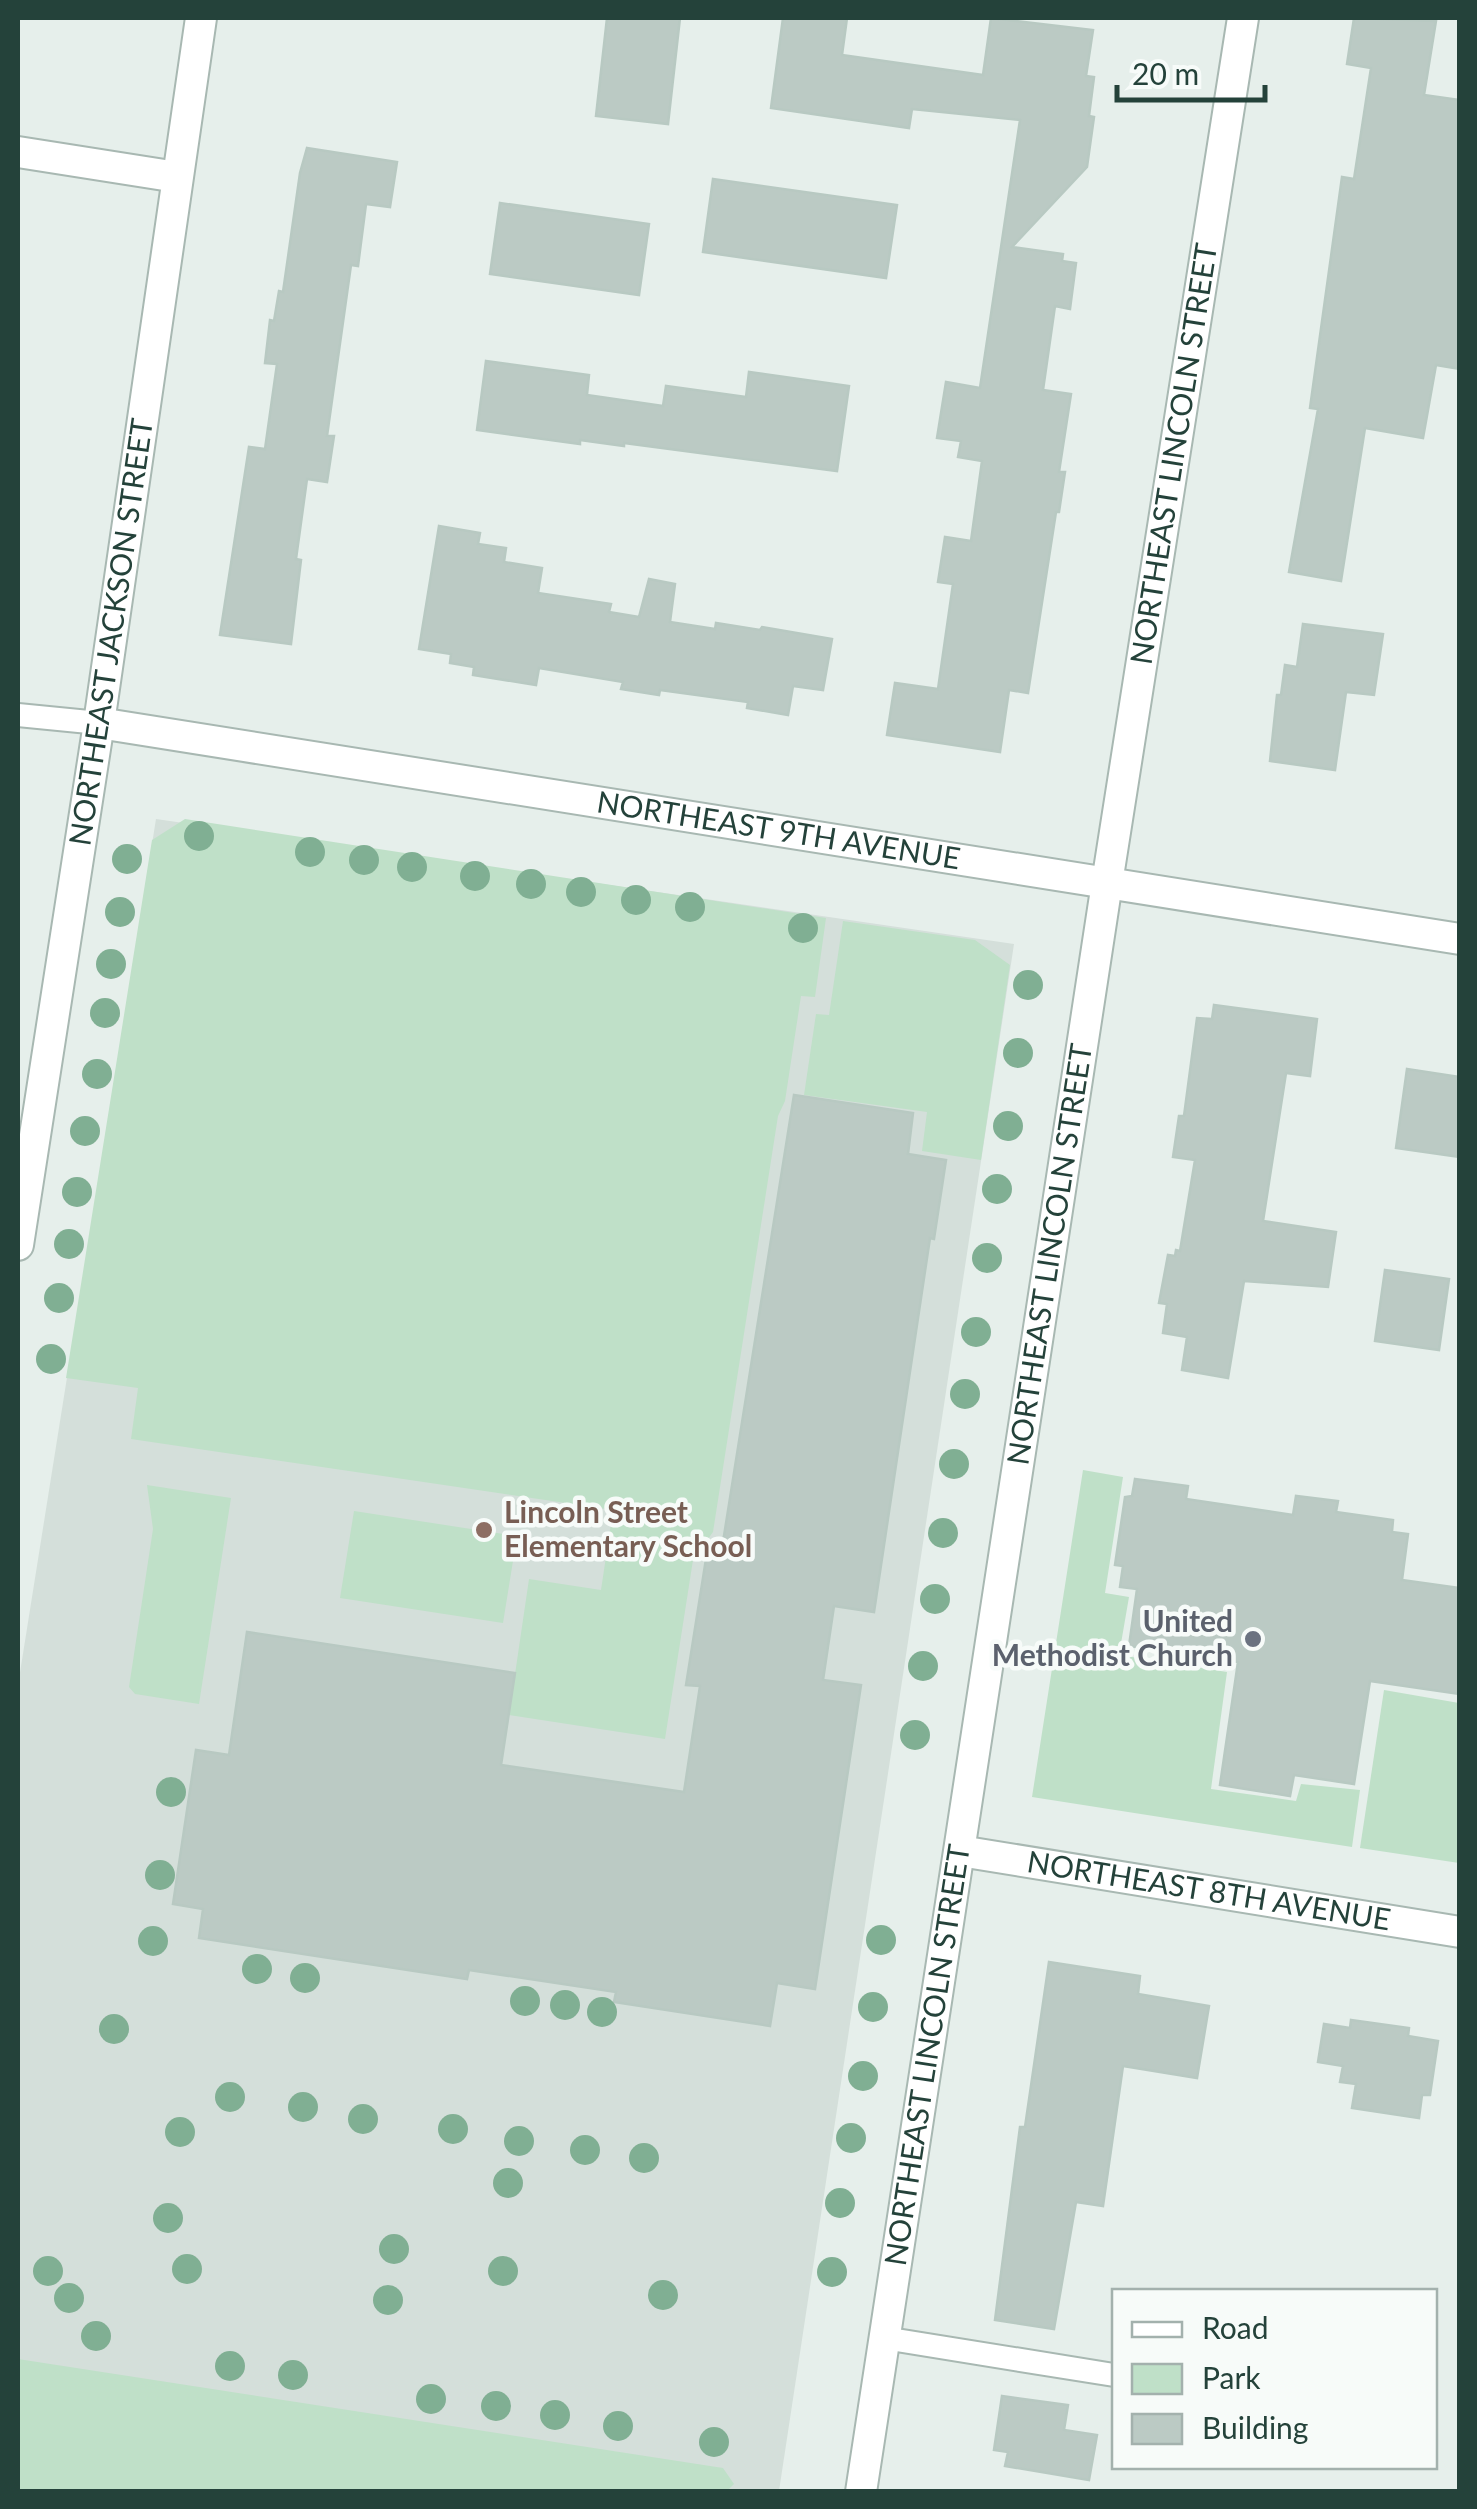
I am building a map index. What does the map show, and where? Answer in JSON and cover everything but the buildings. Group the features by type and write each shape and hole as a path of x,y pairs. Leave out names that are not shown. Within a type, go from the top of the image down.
{"street":[{"name":"NORTHEAST JACKSON STREET","path":"18,1244 99,723 201,18"},
{"name":"NORTHEAST LINCOLN STREET","path":"862,2492 1243,18"},
{"path":"18,152 177,177"},
{"name":"NORTHEAST 9TH AVENUE","path":"99,723 1460,939"},
{"name":"NORTHEAST 8TH AVENUE","path":"960,1851 1460,1932"}],"lane":[{"path":"18,715 99,723"},
{"path":"884,2338 1112,2376"}],"shaded area":[{"name":"Lincoln Street Elementary School","path":"156,819 1014,944 779,2491 18,2492 18,1685"}],"green space":[{"path":"185,819 826,918 815,997 801,996 785,1101 778,1116 713,1532 693,1560 665,1739 509,1715 529,1579 601,1590 613,1510 131,1439 138,1388 66,1378 152,840"},
{"path":"843,921 975,940 1010,965 981,1160 922,1151 927,1112 804,1095 816,1014 829,1015"},
{"path":"1083,1470 1123,1477 1105,1593 1129,1597 1119,1655 1227,1672 1211,1789 1296,1801 1301,1784 1360,1790 1352,1847 1032,1797"},
{"path":"147,1485 231,1498 199,1704 135,1694 129,1687 153,1529"},
{"path":"354,1511 517,1536 503,1623 340,1598"},
{"path":"1384,1690 1459,1703 1459,1863 1360,1848"},
{"path":"18,2359 723,2468 734,2484 726,2492 18,2491"}],"place":[{"name":"Lincoln Street Elementary School","path":"484,1530"},
{"name":"United Methodist Church","path":"1253,1639"}]}
